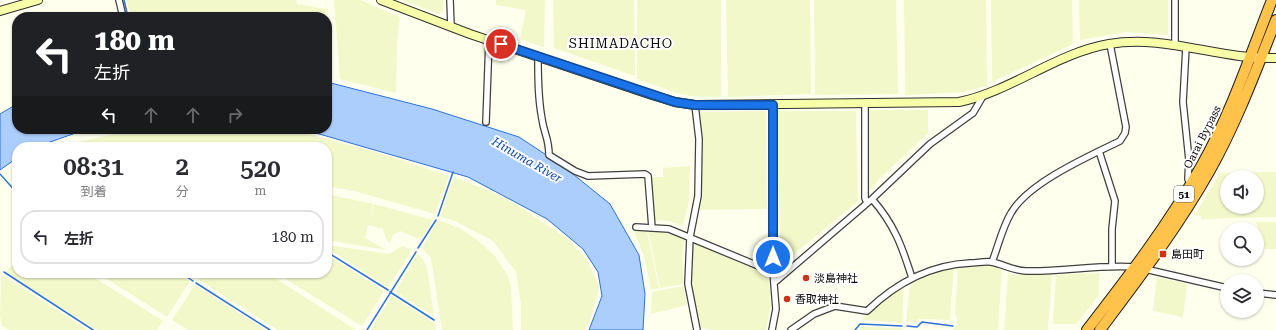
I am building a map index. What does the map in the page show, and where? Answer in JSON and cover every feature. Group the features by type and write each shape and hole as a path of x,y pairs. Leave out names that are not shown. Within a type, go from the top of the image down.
{"highway":[{"name":"Oarai Bypass","path":"1087,330 1136,267 1190,185 1234,98 1272,0"},
{"name":"Oarai Bypass","path":"1100,330 1146,269 1211,169 1240,108 1276,20"}],"street":[{"path":"0,11 38,0"},
{"path":"119,0 122,12"},
{"path":"381,0 451,27 665,100 695,105 948,103 982,96 1077,52 1110,44 1133,42 1186,47 1249,58 1276,58"},
{"path":"450,0 451,27"},
{"path":"1175,0 1175,46"},
{"path":"486,122 489,40"},
{"path":"992,262 1010,214 1031,192 1063,170 1120,141 1125,133 1126,127 1110,44"},
{"path":"1186,47 1183,102 1189,160 1188,179 1190,185"},
{"path":"538,57 538,94 542,121 549,141 549,155 575,171 588,176 645,174 648,176 652,228"},
{"path":"774,283 870,201 930,144 974,113 982,96"},
{"path":"865,104 865,198 889,219 912,278"},
{"path":"695,105 699,139 698,196 690,237 688,284 697,330"},
{"path":"772,330 776,309 773,272 773,105"},
{"path":"1099,151 1115,201 1112,229 1112,265"},
{"path":"636,227 669,229 773,272"},
{"path":"791,330 814,314 835,306 867,311 886,293 912,278 932,269 946,265 992,262 1026,271 1082,269 1112,265 1136,267 1220,286"},
{"path":"1264,294 1276,295"}],"green space":[{"path":"127,0 296,0 297,4 326,9 326,12 130,12"},
{"path":"334,0 360,0 400,17 397,42 396,93 340,79"},
{"path":"401,0 443,0 443,10 439,14"},
{"path":"496,0 545,0 544,47 520,39 526,10 496,5"},
{"path":"553,0 634,0 635,76 554,48"},
{"path":"637,0 721,0 721,97 691,96 677,93 637,79"},
{"path":"726,0 810,0 811,94 728,97"},
{"path":"814,0 896,0 898,94 815,95"},
{"path":"904,0 986,0 987,86 964,92 905,95"},
{"path":"991,0 1072,0 1073,44 992,82"},
{"path":"1079,0 1168,0 1168,35 1126,32 1080,40"},
{"path":"866,110 928,110 928,133 879,179 867,194"},
{"path":"766,111 767,209 700,210 702,195 700,112"},
{"path":"776,111 856,111 858,201 781,265"},
{"path":"114,134 306,134 383,154 449,176 435,214 354,191 332,187 332,142 79,142"},
{"path":"690,166 689,201 683,226 669,221 653,220 652,177 663,177 663,168"},
{"path":"1264,172 1276,172 1276,217 1201,219 1201,216 1195,215 1220,173 1220,214 1264,214"},
{"path":"454,177 499,195 520,207 568,239 589,263 599,287 592,315 585,330 521,330 521,304 516,272 493,241 453,220 440,216"},
{"path":"332,195 373,204 369,223 374,204 433,220 421,240 400,231 393,235 390,243 386,239 383,229 368,225 365,238 386,250 332,241"},
{"path":"438,220 459,228 476,239 495,256 508,276 511,287 513,330 442,330 431,258 422,248"},
{"path":"1264,222 1276,222 1276,249 1265,249"},
{"path":"633,229 647,231 659,288 651,290 644,256"},
{"path":"648,231 667,231 684,237 682,258 684,284 660,288"},
{"path":"691,241 765,272 768,276 771,303 766,330 713,330 699,327 689,285"},
{"path":"332,246 389,254 402,246 412,250 388,287 332,251"},
{"path":"417,254 423,259 427,268 434,316 396,292"},
{"path":"332,258 384,291 362,326 284,278 332,278"},
{"path":"12,265 12,277 5,273"},
{"path":"989,265 1002,270 998,330 953,330 957,324 957,317 955,314 958,267"},
{"path":"954,267 950,320 919,319 915,322 906,322 910,284 929,272"},
{"path":"1008,273 1016,275 1052,274 1048,330 1004,330"},
{"path":"1099,273 1099,295 1076,324 1053,324 1056,275"},
{"path":"1,274 88,330 9,330 2,326 0,316"},
{"path":"1157,277 1187,284 1183,317 1153,311"},
{"path":"13,278 95,278 163,321 157,330 98,330"},
{"path":"106,278 185,278 190,281 167,317"},
{"path":"200,278 275,278 356,330 278,330 199,280"},
{"path":"195,285 265,330 188,330 172,320"},
{"path":"683,286 687,305 651,314 652,292"},
{"path":"904,287 902,323 862,320 889,295"},
{"path":"392,296 435,324 436,330 370,330"},
{"path":"860,327 902,328 902,330 860,330"}],"water":[{"name":"Hinuma River","path":"332,83 432,109 519,137 563,166 610,204 639,255 645,294 643,330 589,330 602,296 598,272 583,249 547,219 468,177 319,134 332,134"},
{"path":"12,107 12,134 73,134 50,142 12,142 12,162 0,170 0,114"}],"waterway":[{"path":"124,0 127,12"},
{"path":"438,216 453,172"},
{"path":"0,174 12,187"},
{"path":"418,248 436,220"},
{"path":"367,330 416,252"},
{"path":"332,255 388,290"},
{"path":"4,272 12,277"},
{"path":"13,278 93,330"},
{"path":"188,278 193,281"},
{"path":"196,283 270,330"},
{"path":"390,292 434,320"},
{"path":"907,326 917,327 922,322 953,326"},
{"path":"855,330 860,324 902,326"}],"place":[{"name":"島田町","path":"1163,254"},
{"name":"淡島神社","path":"806,278"},
{"name":"香取神社","path":"787,299"}],"district":[{"name":"SHIMADACHO","path":"621,43"}],"route":[{"path":"501,44 665,100 695,105 773,105 773,257"}]}
